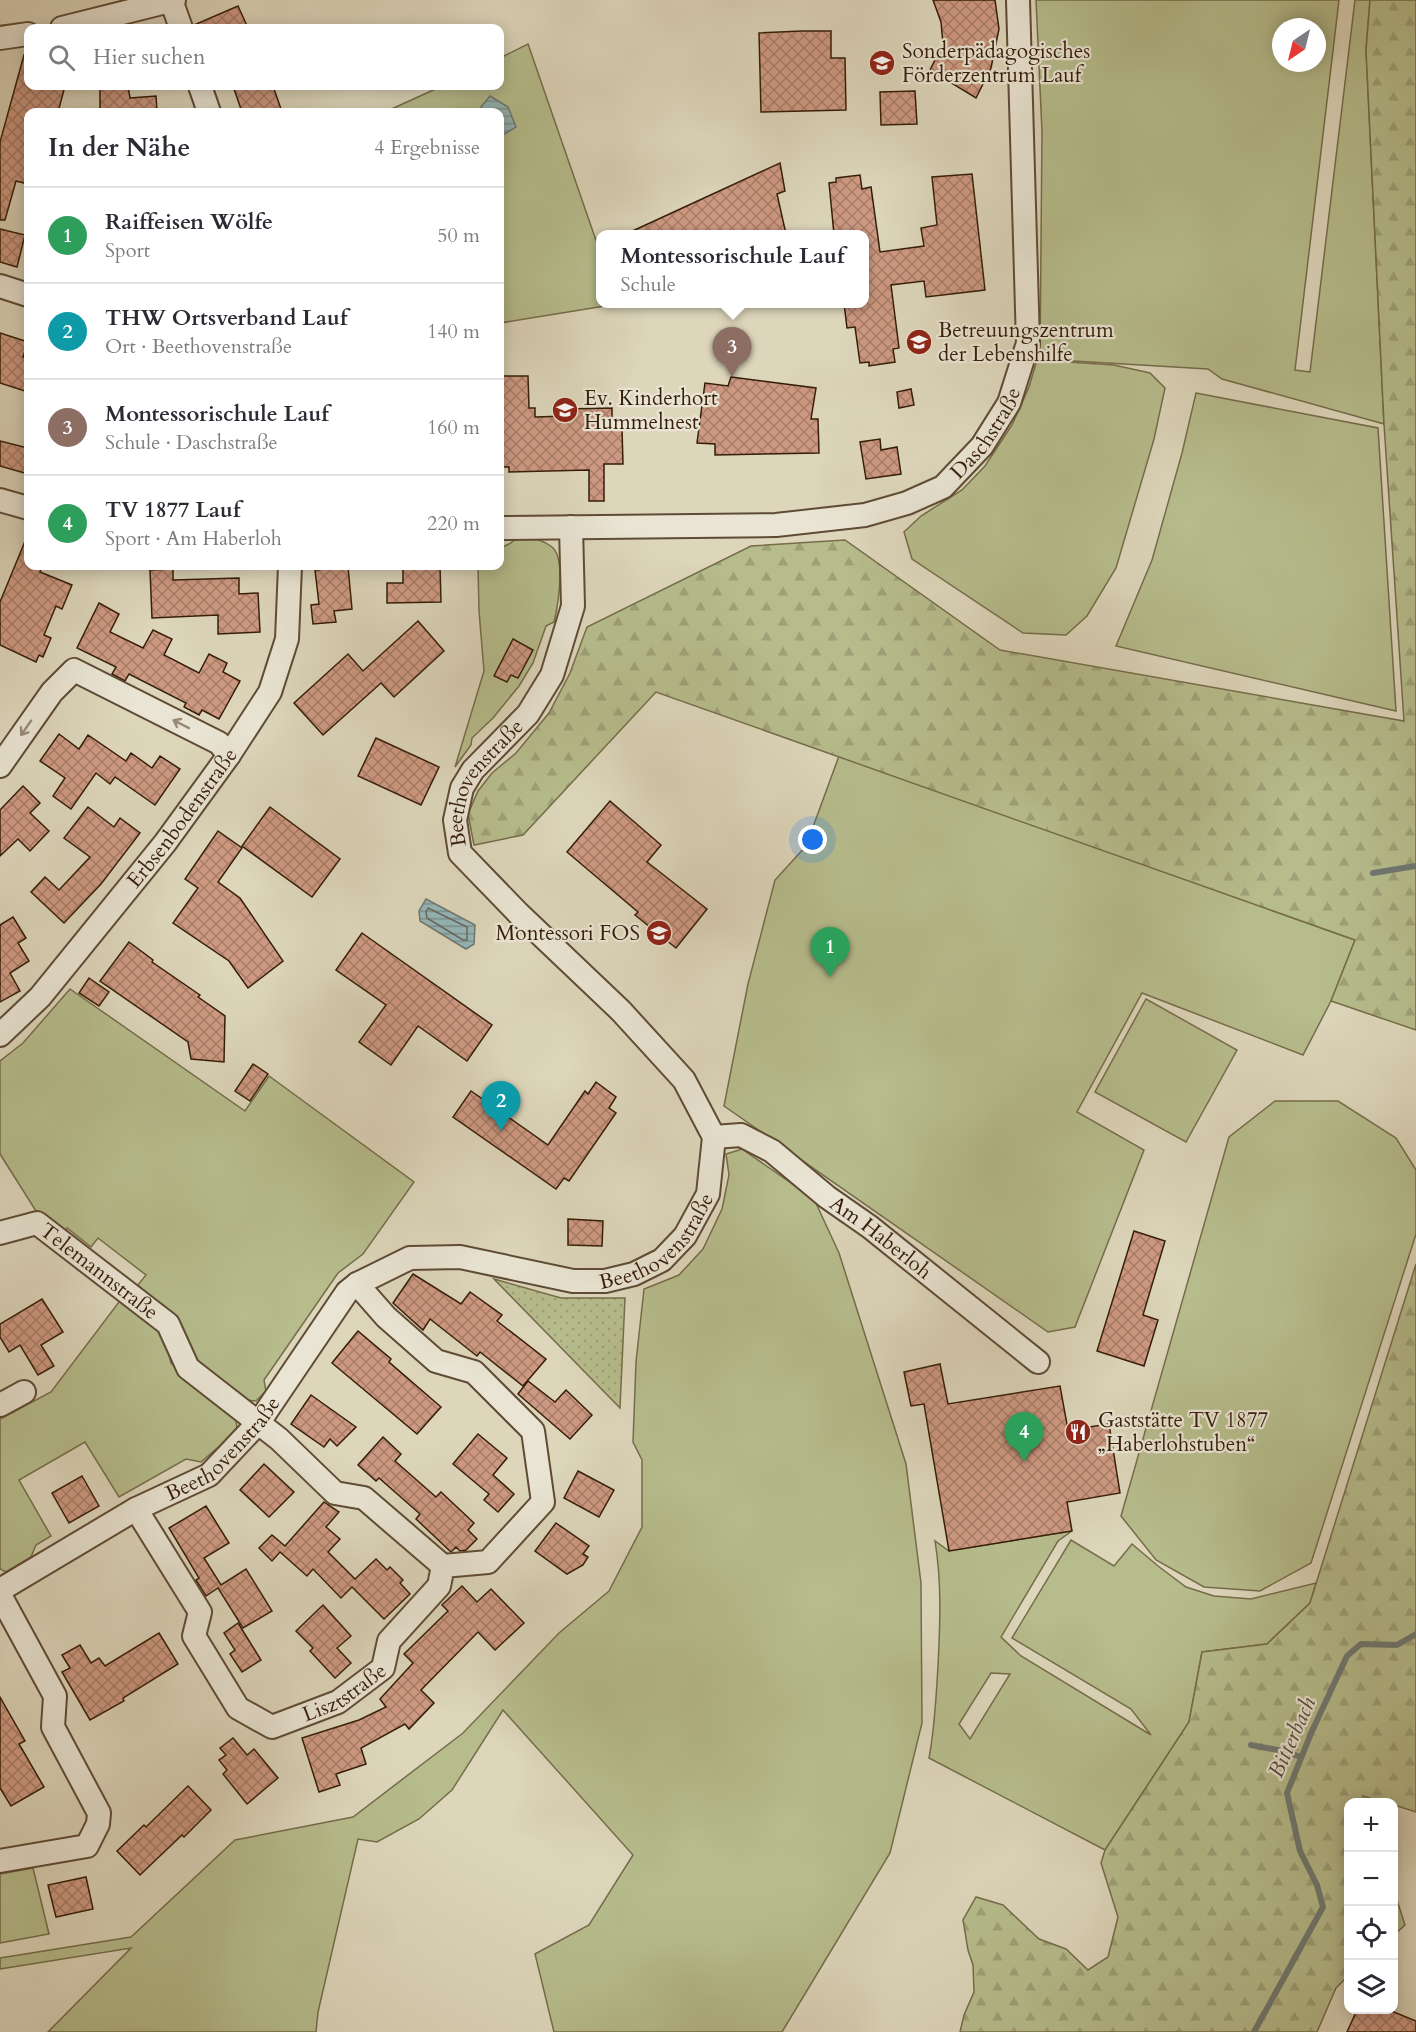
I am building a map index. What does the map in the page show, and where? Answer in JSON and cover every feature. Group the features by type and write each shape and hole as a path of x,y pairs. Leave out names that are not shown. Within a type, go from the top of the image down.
{"street":[{"path":"78,24 172,0 180,24"},
{"name":"Daschstraße","path":"504,528 776,525 866,515 907,503 943,487 982,446 1009,403 1028,343 1018,0"},
{"path":"0,38 24,35"},
{"path":"201,90 208,108"},
{"path":"0,286 24,294"},
{"path":"0,500 24,507"},
{"name":"Beethovenstraße","path":"0,1590 136,1509 209,1475 259,1422 347,1292 357,1284 410,1258 460,1257 573,1281 605,1281 634,1274 662,1260 686,1236 708,1194 714,1137 684,1080 621,1011 518,913 460,853 455,820 462,788 472,770 528,714 552,675 573,606 571,527"},
{"name":"Erbsenbodenstraße","path":"0,1035 40,998 165,843 230,755 270,692 287,639 290,570"},
{"path":"0,766 52,692 74,670 219,743 230,755"},
{"name":"Am Haberloh","path":"714,1137 741,1135 772,1151 827,1197 870,1227 1038,1362"},
{"name":"Telemannstraße","path":"0,1233 37,1223 168,1324 188,1368 259,1422"},
{"path":"259,1422 336,1493 364,1498 444,1566 488,1562 543,1502 533,1431 474,1372 436,1361 386,1317 357,1284"},
{"path":"0,1405 24,1392"},
{"name":"Lisztstraße","path":"136,1509 200,1612 194,1636 238,1708 272,1727 338,1702 383,1668 389,1641 439,1586 444,1566"},
{"path":"0,1595 55,1696 53,1727 99,1813 98,1824 87,1846 0,1861"}],"green space":[{"path":"1036,0 1339,0 1295,370 1310,372 1355,0 1370,0 1366,50 1384,424 1222,379 1208,369 1040,359 1042,132"},
{"path":"1370,0 1416,0 1416,1030 1331,1001 1355,940 656,692 523,835 474,845 468,814 478,791 492,773 516,753 549,713 570,673 587,627 751,546 845,540 1000,650 1404,721 1384,424 1366,50"},
{"path":"528,44 596,240 596,307 504,322 504,108 394,108 433,90 504,90 504,56"},
{"path":"1037,360 1114,365 1150,373 1165,388 1154,439 1116,568 1087,616 1066,635 1023,633 912,559 904,532 921,516 962,490 985,466 1012,425 1029,387"},
{"path":"1196,393 1378,428 1396,711 1116,646 1152,560"},
{"path":"520,536 537,539 552,547 556,553 559,561 560,583 554,622 546,626 533,663 519,686 493,718 472,738 471,745 455,767 484,671 478,570 504,570 504,546"},
{"path":"839,756 1355,940 1331,1001 1303,1055 1142,993 1077,1112 1144,1150 1075,1327 1048,1332 724,1106 748,984 775,880 806,846"},
{"path":"70,989 245,1111 269,1076 414,1182 363,1254 338,1273 264,1380 266,1391 256,1401 245,1400 194,1363 182,1328 138,1285 146,1275 98,1238 91,1247 67,1228 63,1235 41,1219 0,1154 0,1061 23,1043"},
{"path":"1146,999 1237,1050 1186,1142 1095,1092"},
{"path":"1275,1101 1338,1101 1396,1138 1416,1170 1416,1234 1311,1563 1260,1591 1204,1587 1156,1560 1121,1516 1229,1137"},
{"path":"742,1149 814,1199 839,1253 906,1464 921,1583 922,1723 890,1853 782,2032 554,2032 535,1954 589,1925 633,1855 503,1710 452,1790 419,1819 377,1842 358,1839 318,2012 316,2032 48,2032 131,1948 0,1969 0,1958 131,1937 235,1840 353,1817 463,1733 559,1633 609,1591 642,1527 642,1460 633,1442 636,1362 644,1289 679,1275 703,1249 722,1209 729,1175 726,1154"},
{"path":"1416,1264 1416,1812 1398,1806 1398,1798 1363,1796 1363,1798 1344,1798 1344,1980 1336,1988 1317,2032 960,2032 964,2015 974,1992 973,1965 963,1920 976,1897 1003,1905 1039,1939 1066,1949 1088,1970 1108,1957 1118,1917 1101,1863 1105,1850 1189,1722 1202,1652 1267,1644 1310,1603"},
{"path":"494,1279 561,1298 625,1298 620,1408"},
{"path":"122,1298 163,1330 171,1363 236,1418 237,1431 201,1462 186,1459 119,1497 85,1442 19,1480 51,1536 36,1545 31,1557 6,1572 0,1569 0,1419 51,1392"},
{"path":"1072,1531 1058,1541 1001,1637 1021,1656 1151,1735 1131,1709 1012,1638 1071,1540 1114,1566 1132,1544 1186,1587 1214,1596 1251,1599 1316,1583 1310,1603 1267,1644 1202,1652 1189,1722 1105,1850 929,1758 935,1712 939,1635 940,1588 935,1541 949,1551","holes":["991,1673 1010,1674 970,1739 959,1724"]},
{"path":"33,1868 49,1934 0,1943 0,1874"},
{"path":"1398,1903 1405,1925 1398,1931"}],"water":[{"path":"490,96 508,107 516,127 504,134 504,108 480,108"},
{"path":"426,899 475,925 474,944 466,949 420,921 419,911"}],"building":[{"path":"933,0 995,0 999,29 991,68 976,98 930,70 943,44 941,22"},
{"path":"238,6 246,24 196,24"},
{"path":"831,31 831,58 845,58 846,110 761,112 759,33"},
{"path":"24,55 24,90 64,90 59,108 24,108 24,183 16,181 5,220 0,220 0,142"},
{"path":"100,90 129,90 130,98 156,96 157,108 100,108"},
{"path":"234,90 274,90 281,108 241,108"},
{"path":"915,91 917,124 881,125 880,92"},
{"path":"780,163 785,191 777,194 785,230 635,230"},
{"path":"972,174 985,290 926,297 924,281 891,285 899,348 893,349 895,362 869,366 869,362 860,363 855,327 847,328 845,308 869,308 869,230 834,230 829,183 836,182 836,178 860,175 862,189 871,187 880,252 924,246 921,228 937,225 932,177"},
{"path":"0,229 24,235 17,267 0,262"},
{"path":"0,333 24,341 24,391 0,383"},
{"path":"504,376 528,376 529,408 535,408 535,417 566,416 566,409 612,408 612,429 622,429 623,464 604,464 604,501 589,501 589,470 509,472 509,467 504,467"},
{"path":"731,377 816,388 811,419 818,419 819,453 715,455 715,444 697,443 705,383 728,386"},
{"path":"911,389 914,405 899,408 897,392"},
{"path":"880,439 881,450 897,447 901,474 866,479 860,442"},
{"path":"0,441 24,447 24,473 0,466"},
{"path":"24,544 24,570 41,570 40,572 72,585 62,609 56,606 44,635 51,638 43,657 39,655 36,662 0,645 0,602"},
{"path":"150,570 173,570 173,580 239,578 239,594 258,593 260,632 218,634 218,615 152,618"},
{"path":"315,570 348,570 352,609 334,611 336,622 313,624 311,605 319,604"},
{"path":"403,570 440,570 441,602 387,603 387,583 403,583"},
{"path":"99,603 119,614 110,632 143,648 153,630 172,639 164,655 199,673 209,654 227,663 223,672 240,681 219,719 202,710 199,715 184,707 186,703 129,674 125,681 112,674 116,667 77,648"},
{"path":"418,621 444,651 394,697 381,683 323,735 294,703 348,654 363,671"},
{"path":"513,639 533,650 518,678 511,675 507,682 494,676"},
{"path":"59,734 79,749 88,735 126,761 131,753 152,768 160,756 180,769 155,805 115,777 110,784 96,773 71,809 53,796 65,778 40,761"},
{"path":"376,738 439,767 421,805 358,776"},
{"path":"23,786 40,803 30,813 49,831 30,851 18,839 0,856 0,810"},
{"path":"610,801 661,845 647,862 707,909 676,948 635,915 638,912 567,852"},
{"path":"88,807 114,827 120,818 140,833 101,884 64,923 31,892 45,877 59,890 90,857 64,838"},
{"path":"270,807 340,859 312,897 242,846"},
{"path":"218,831 242,848 218,882 240,898 283,961 248,988 229,961 173,923 198,888 185,879"},
{"path":"13,917 26,938 18,943 29,961 10,973 20,991 0,1002 0,925"},
{"path":"362,933 492,1025 467,1061 418,1026 391,1065 359,1042 386,1005 336,970"},
{"path":"129,942 225,1016 224,1062 191,1059 188,1042 100,981"},
{"path":"89,978 109,992 99,1006 79,993"},
{"path":"253,1064 268,1074 250,1101 235,1091"},
{"path":"596,1082 616,1097 609,1108 616,1113 569,1181 564,1178 556,1189 453,1117 471,1091 548,1145 585,1091 588,1094"},
{"path":"568,1219 603,1221 602,1246 568,1245"},
{"path":"1134,1231 1165,1241 1143,1315 1158,1320 1144,1366 1097,1351"},
{"path":"413,1274 461,1304 470,1292 502,1315 497,1321 546,1359 523,1386 480,1352 477,1356 430,1319 423,1330 393,1303"},
{"path":"42,1299 63,1332 41,1345 54,1366 38,1375 20,1345 9,1352 0,1337 0,1324"},
{"path":"358,1331 391,1359 389,1362 441,1407 417,1434 332,1363"},
{"path":"940,1364 948,1404 1060,1386 1068,1430 1109,1424 1120,1493 1067,1502 1072,1531 949,1551 924,1404 911,1406 904,1372"},
{"path":"528,1381 555,1402 566,1390 592,1415 570,1439 518,1394"},
{"path":"311,1395 356,1427 337,1446 330,1439 324,1447 291,1424"},
{"path":"478,1434 507,1458 493,1475 514,1494 498,1512 484,1500 489,1494 453,1464"},
{"path":"383,1437 401,1454 395,1461 436,1497 441,1492 474,1523 468,1530 477,1539 466,1550 460,1551 456,1547 451,1552 416,1519 420,1514 379,1478 376,1481 358,1465"},
{"path":"264,1464 294,1492 269,1517 240,1490"},
{"path":"578,1471 614,1490 599,1517 564,1498"},
{"path":"82,1476 99,1506 69,1523 52,1493"},
{"path":"324,1502 339,1512 326,1527 340,1539 328,1552 355,1579 376,1559 387,1570 390,1567 403,1580 400,1583 410,1594 384,1619 352,1587 341,1598 313,1569 307,1576 280,1552 272,1561 259,1548 272,1535 285,1546"},
{"path":"206,1506 229,1543 204,1558 221,1585 246,1569 272,1611 243,1628 218,1588 206,1596 196,1580 199,1578 169,1528"},
{"path":"556,1523 589,1546 583,1554 588,1557 583,1565 567,1574 535,1551"},
{"path":"462,1586 477,1602 491,1589 524,1623 495,1650 478,1632 421,1690 434,1703 409,1729 405,1724 361,1748 366,1764 336,1774 340,1785 319,1792 302,1738 359,1720 386,1707 380,1699 413,1663 404,1654 448,1611 442,1605"},
{"path":"323,1605 351,1636 337,1648 351,1663 335,1678 310,1651 313,1648 296,1631"},
{"path":"238,1623 261,1660 242,1672 230,1654 235,1650 224,1633"},
{"path":"159,1633 178,1664 123,1698 124,1701 90,1720 62,1672 70,1668 62,1655 80,1645 91,1663 99,1658 105,1666"},
{"path":"0,1697 25,1741 19,1744 44,1787 11,1806 0,1788"},
{"path":"233,1738 247,1755 254,1749 278,1778 247,1804 223,1774 227,1770 219,1760 226,1755 220,1748"},
{"path":"188,1786 211,1810 140,1875 117,1851 144,1825 146,1827"},
{"path":"86,1877 93,1909 56,1917 48,1885"},
{"path":"1355,2014 1398,2014 1416,2021 1416,2032 1347,2032"}],"waterway":[{"path":"1373,873 1416,866"},
{"name":"Bitterbach","path":"1254,2032 1323,1907 1317,1885 1300,1851 1287,1793 1312,1731 1347,1656 1361,1644 1397,1645 1416,1634"},
{"path":"1251,1745 1301,1757"}],"place":[{"name":"Sonderpädagogisches Förderzentrum Lauf","path":"882,63"},
{"name":"Betreuungszentrum der Lebenshilfe","path":"919,342"},
{"name":"Montessorischule Lauf","path":"732,377"},
{"name":"Ev. Kinderhort Hummelnest","path":"565,410"},
{"name":"Montessori FOS","path":"659,933"},
{"name":"Raiffeisen Wölfe","path":"830,977"},
{"name":"THW Ortsverband Lauf","path":"501,1131"},
{"name":"Gaststätte TV 1877 „Haberlohstuben“","path":"1078,1432"},
{"name":"TV 1877 Lauf","path":"1024,1462"}]}
